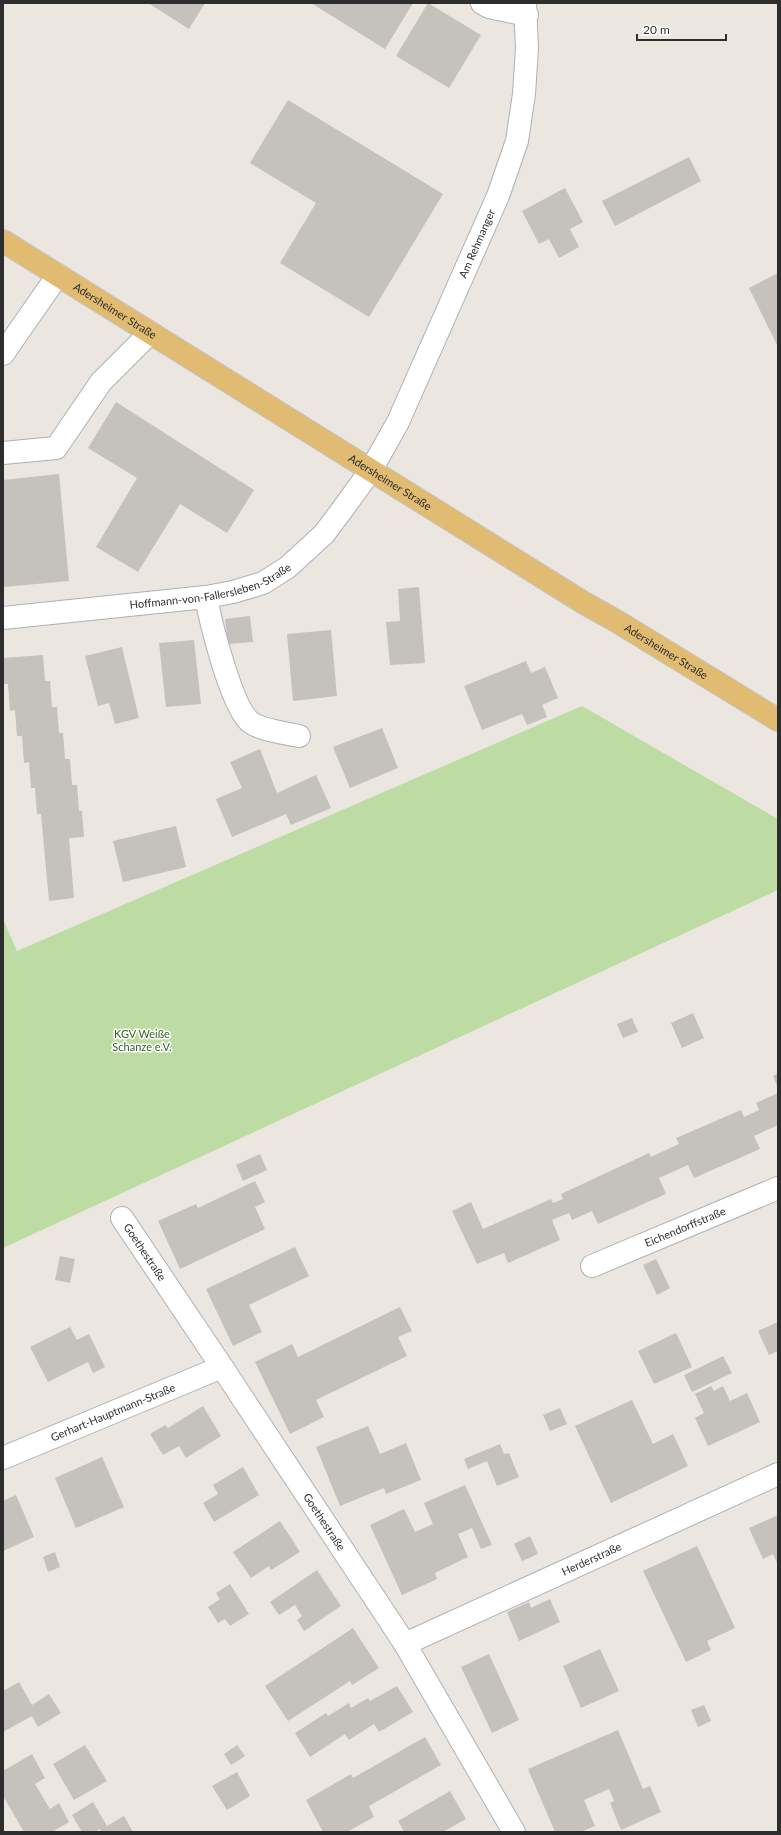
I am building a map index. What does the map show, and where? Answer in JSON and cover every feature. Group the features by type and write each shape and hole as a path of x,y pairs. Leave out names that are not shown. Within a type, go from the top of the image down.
{"main road":[{"name":"Adersheimer Straße","path":"3,242 584,603 618,622 778,720"}],"street":[{"path":"482,3 489,7 526,9"},
{"name":"Am Rehmanger","path":"371,470 398,422 414,386 498,196 517,141 524,94 527,48 526,9"},
{"path":"3,354 58,276"},
{"path":"3,453 56,448 101,382 150,333"},
{"name":"Hoffmann-von-Fallersleben-Straße","path":"3,618 206,597 233,592 262,583 288,568 324,534 371,470"},
{"path":"206,597 210,616 235,698 244,714 250,722 263,727 299,736"},
{"name":"Eichendorffstraße","path":"592,1266 778,1188"},
{"name":"Goethestraße","path":"122,1218 405,1644 514,1832"},
{"name":"Gerhart-Hauptmann-Straße","path":"3,1458 222,1367"},
{"name":"Herderstraße","path":"405,1644 778,1474"}],"green space":[{"name":"KGV Weiße Schanze e.V.","path":"582,706 778,819 778,890 3,1248 3,919 17,951"}],"building":[{"path":"148,3 205,3 189,29"},
{"path":"311,3 413,3 385,49"},
{"path":"428,3 481,35 449,88 396,56"},
{"path":"288,100 443,194 369,317 280,263 316,203 250,163"},
{"path":"689,157 701,181 615,226 602,201"},
{"path":"565,188 583,222 570,229 579,247 559,258 549,239 539,244 522,211"},
{"path":"778,273 778,347 749,288"},
{"path":"116,402 254,490 227,533 180,504 138,572 96,547 137,478 88,448"},
{"path":"59,474 69,581 3,587 3,480"},
{"path":"419,587 425,663 390,665 386,622 400,621 398,589"},
{"path":"250,616 253,642 228,644 225,619"},
{"path":"331,630 337,696 293,701 287,634"},
{"path":"194,640 201,704 166,707 159,643"},
{"path":"122,647 139,718 115,724 109,703 98,706 85,656"},
{"path":"43,655 45,681 50,681 52,707 57,707 59,733 63,733 65,759 70,759 72,785 77,785 79,811 82,811 84,837 69,838 74,898 49,901 41,814 37,814 35,788 31,788 29,762 24,763 22,736 17,736 15,710 10,711 8,684 4,684 3,676 3,658"},
{"path":"526,661 531,673 545,667 558,698 542,705 547,717 527,725 522,714 482,730 464,686"},
{"path":"382,728 398,768 350,788 333,747"},
{"path":"260,749 277,793 316,775 331,808 291,825 286,814 232,837 216,799 242,788 230,762"},
{"path":"176,826 186,867 123,882 113,841"},
{"path":"693,1013 704,1038 682,1048 671,1023"},
{"path":"632,1018 638,1032 623,1038 617,1024"},
{"path":"778,1073 778,1088 773,1076"},
{"path":"778,1093 778,1125 754,1136 760,1149 694,1178 688,1165 659,1178 666,1194 598,1224 592,1211 572,1220 569,1213 552,1220 560,1240 508,1263 504,1253 477,1264 452,1211 471,1202 483,1229 551,1199 553,1203 563,1199 561,1194 649,1153 651,1157 679,1144 676,1138 741,1110 744,1117 759,1110 756,1103"},
{"path":"260,1154 267,1170 243,1181 236,1165"},
{"path":"255,1181 265,1202 255,1207 265,1229 180,1269 158,1221 196,1204 198,1208"},
{"path":"295,1247 309,1276 249,1305 262,1332 233,1346 206,1289"},
{"path":"60,1256 75,1259 70,1283 55,1280"},
{"path":"656,1259 670,1288 657,1295 643,1265"},
{"path":"400,1307 412,1331 398,1337 407,1356 316,1400 324,1417 290,1434 255,1362 292,1344 298,1357"},
{"path":"778,1322 778,1351 769,1355 758,1331"},
{"path":"70,1327 77,1340 89,1334 105,1367 93,1373 88,1362 48,1382 30,1347"},
{"path":"676,1333 692,1367 654,1384 638,1351"},
{"path":"723,1356 732,1373 692,1392 684,1375"},
{"path":"711,1386 714,1391 723,1386 730,1401 747,1393 760,1422 708,1446 695,1418 704,1413 695,1394"},
{"path":"632,1400 653,1444 673,1434 688,1466 611,1503 575,1426"},
{"path":"203,1406 221,1436 186,1458 179,1446 163,1455 150,1434 165,1425 168,1428"},
{"path":"560,1408 567,1424 550,1431 543,1415"},
{"path":"368,1426 380,1454 406,1443 421,1480 386,1494 384,1488 340,1506 316,1447"},
{"path":"500,1444 504,1454 509,1453 519,1477 497,1486 487,1461 468,1469 464,1459"},
{"path":"102,1457 124,1507 76,1528 55,1478"},
{"path":"243,1467 259,1495 214,1522 203,1503 218,1494 213,1485"},
{"path":"465,1485 492,1545 481,1549 472,1528 458,1534 468,1557 435,1573 437,1579 402,1595 370,1525 404,1509 415,1532 433,1524 424,1503"},
{"path":"16,1495 34,1537 3,1551 3,1501"},
{"path":"778,1515 778,1565 773,1554 763,1559 749,1528"},
{"path":"280,1521 300,1552 271,1570 269,1566 251,1578 233,1552"},
{"path":"530,1536 538,1554 522,1561 514,1544"},
{"path":"697,1546 735,1628 707,1641 711,1650 686,1662 643,1571"},
{"path":"55,1552 60,1567 48,1572 43,1557"},
{"path":"317,1570 341,1606 304,1631 297,1620 302,1616 295,1605 279,1615 270,1602"},
{"path":"230,1584 249,1614 230,1626 225,1619 218,1623 208,1607 220,1599 216,1593"},
{"path":"550,1599 560,1622 519,1641 507,1612 529,1602 531,1608"},
{"path":"353,1628 379,1668 352,1685 350,1681 288,1721 265,1686"},
{"path":"600,1649 619,1691 581,1708 563,1666"},
{"path":"489,1654 519,1720 492,1733 461,1667"},
{"path":"19,1682 32,1705 49,1694 61,1713 38,1727 32,1716 3,1732 3,1691"},
{"path":"397,1686 413,1712 379,1732 374,1724 349,1740 345,1734 310,1757 295,1733 326,1713 328,1716 349,1703 351,1708 368,1698 370,1701"},
{"path":"704,1705 711,1721 698,1727 691,1710"},
{"path":"618,1730 643,1789 650,1786 661,1812 621,1830 610,1803 614,1801 609,1789 584,1800 595,1826 580,1832 555,1832 528,1769"},
{"path":"425,1737 441,1765 369,1806 374,1817 347,1832 323,1832 306,1800 351,1774 353,1778"},
{"path":"85,1745 107,1781 74,1800 53,1764"},
{"path":"237,1745 245,1756 231,1765 224,1754"},
{"path":"32,1754 45,1778 35,1784 50,1809 59,1803 69,1822 52,1832 24,1832 3,1796 3,1771"},
{"path":"237,1772 250,1796 227,1810 212,1786"},
{"path":"450,1791 466,1819 443,1832 404,1832 398,1821"},
{"path":"93,1802 107,1826 124,1816 133,1832 101,1832 100,1829 95,1832 82,1832 72,1815"}]}
